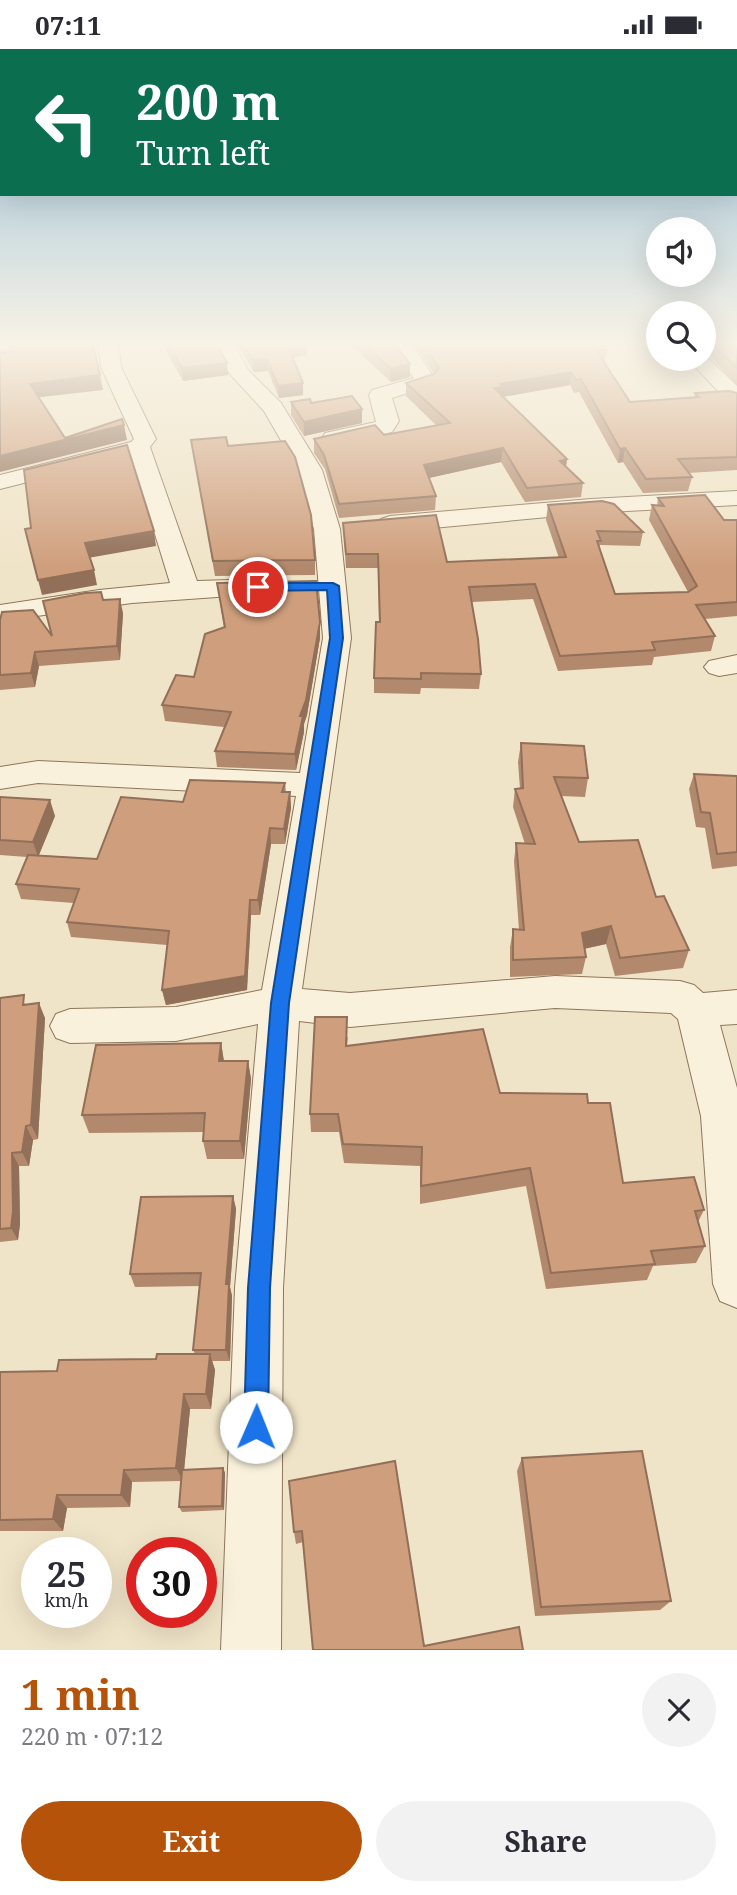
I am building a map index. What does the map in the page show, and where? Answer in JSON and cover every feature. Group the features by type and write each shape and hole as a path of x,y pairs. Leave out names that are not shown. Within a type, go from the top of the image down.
{"street":[{"path":"0,482 139,447 145,439 134,417"},
{"path":"287,417 296,447 351,527"},
{"path":"296,447 384,426 388,421 387,417"},
{"path":"139,447 182,572 184,588"},
{"path":"351,527 591,506 737,498"},
{"path":"310,586 351,527"},
{"path":"0,613 88,597 184,588 310,586"},
{"path":"251,1650 259,1288 280,1003 337,638 310,586"},
{"path":"0,778 38,772 313,785"},
{"path":"71,1026 176,1024 280,1003 350,1010 555,992 680,997 716,1009 737,1283"}],"building":[{"path":"0,417 51,417 65,438 122,419 124,425 0,456"},
{"path":"301,417 328,417 304,422"},
{"path":"443,417 524,417 567,459 560,461 583,483 527,488 503,448 424,465 436,496 339,504 324,455 314,439 375,425 384,435 450,423"},
{"path":"602,417 737,417 737,457 678,459 692,477 646,479 625,448 620,449"},
{"path":"226,437 228,446 285,441 295,457 311,515 315,560 213,561 191,440"},
{"path":"127,445 154,531 85,543 94,570 38,580 25,529 31,528 24,470"},
{"path":"705,495 724,520 737,520 737,602 696,605 715,636 652,642 655,650 560,656 535,584 469,587 481,674 421,673 421,679 374,678 376,622 380,622 378,554 346,554 343,523 436,515 447,562 566,557 548,505 602,501 614,504 643,532 597,531 601,541 597,541 615,594 688,592 697,586 652,505 664,506 658,498"},
{"path":"316,581 320,622 306,700 300,716 303,716 295,754 215,751 231,712 162,705 176,675 194,677 205,634 225,627 217,583"},
{"path":"101,592 103,600 120,599 117,646 35,652 31,673 0,675 2,612 33,610 52,636 43,601"},
{"path":"521,743 584,746 588,778 554,777 579,842 638,840 656,897 664,896 689,950 620,958 611,926 582,933 586,957 513,960 513,929 524,930 516,843 535,844 515,789 523,788"},
{"path":"694,774 737,776 737,852 717,854 710,813 701,812"},
{"path":"190,780 285,783 282,792 290,792 284,829 270,828 258,900 250,900 245,976 162,990 169,931 67,922 79,889 16,884 28,855 97,859 121,797 183,802"},
{"path":"0,797 50,800 33,842 0,840"},
{"path":"24,995 23,1005 39,1003 31,1125 26,1126 22,1152 12,1153 11,1228 0,1229 0,998"},
{"path":"315,1017 347,1017 346,1046 483,1029 500,1093 587,1094 588,1103 610,1103 623,1183 694,1177 704,1210 695,1211 705,1246 651,1251 655,1264 551,1273 530,1168 421,1186 422,1147 343,1144 338,1114 310,1114"},
{"path":"221,1043 219,1061 248,1061 240,1141 203,1141 205,1113 82,1115 96,1045"},
{"path":"233,1196 226,1284 229,1284 226,1350 193,1350 201,1273 130,1274 141,1197"},
{"path":"157,1354 210,1354 206,1394 184,1394 176,1468 124,1470 121,1495 57,1495 53,1519 0,1520 0,1372 57,1371 59,1360 156,1359"},
{"path":"642,1451 671,1601 541,1607 522,1458"},
{"path":"395,1461 424,1646 519,1627 523,1650 313,1650 302,1531 294,1532 289,1481"},
{"path":"223,1468 222,1506 179,1507 182,1470"}],"route":[{"path":"256,1427 259,1288 280,1003 337,638 333,586 258,587"}]}
